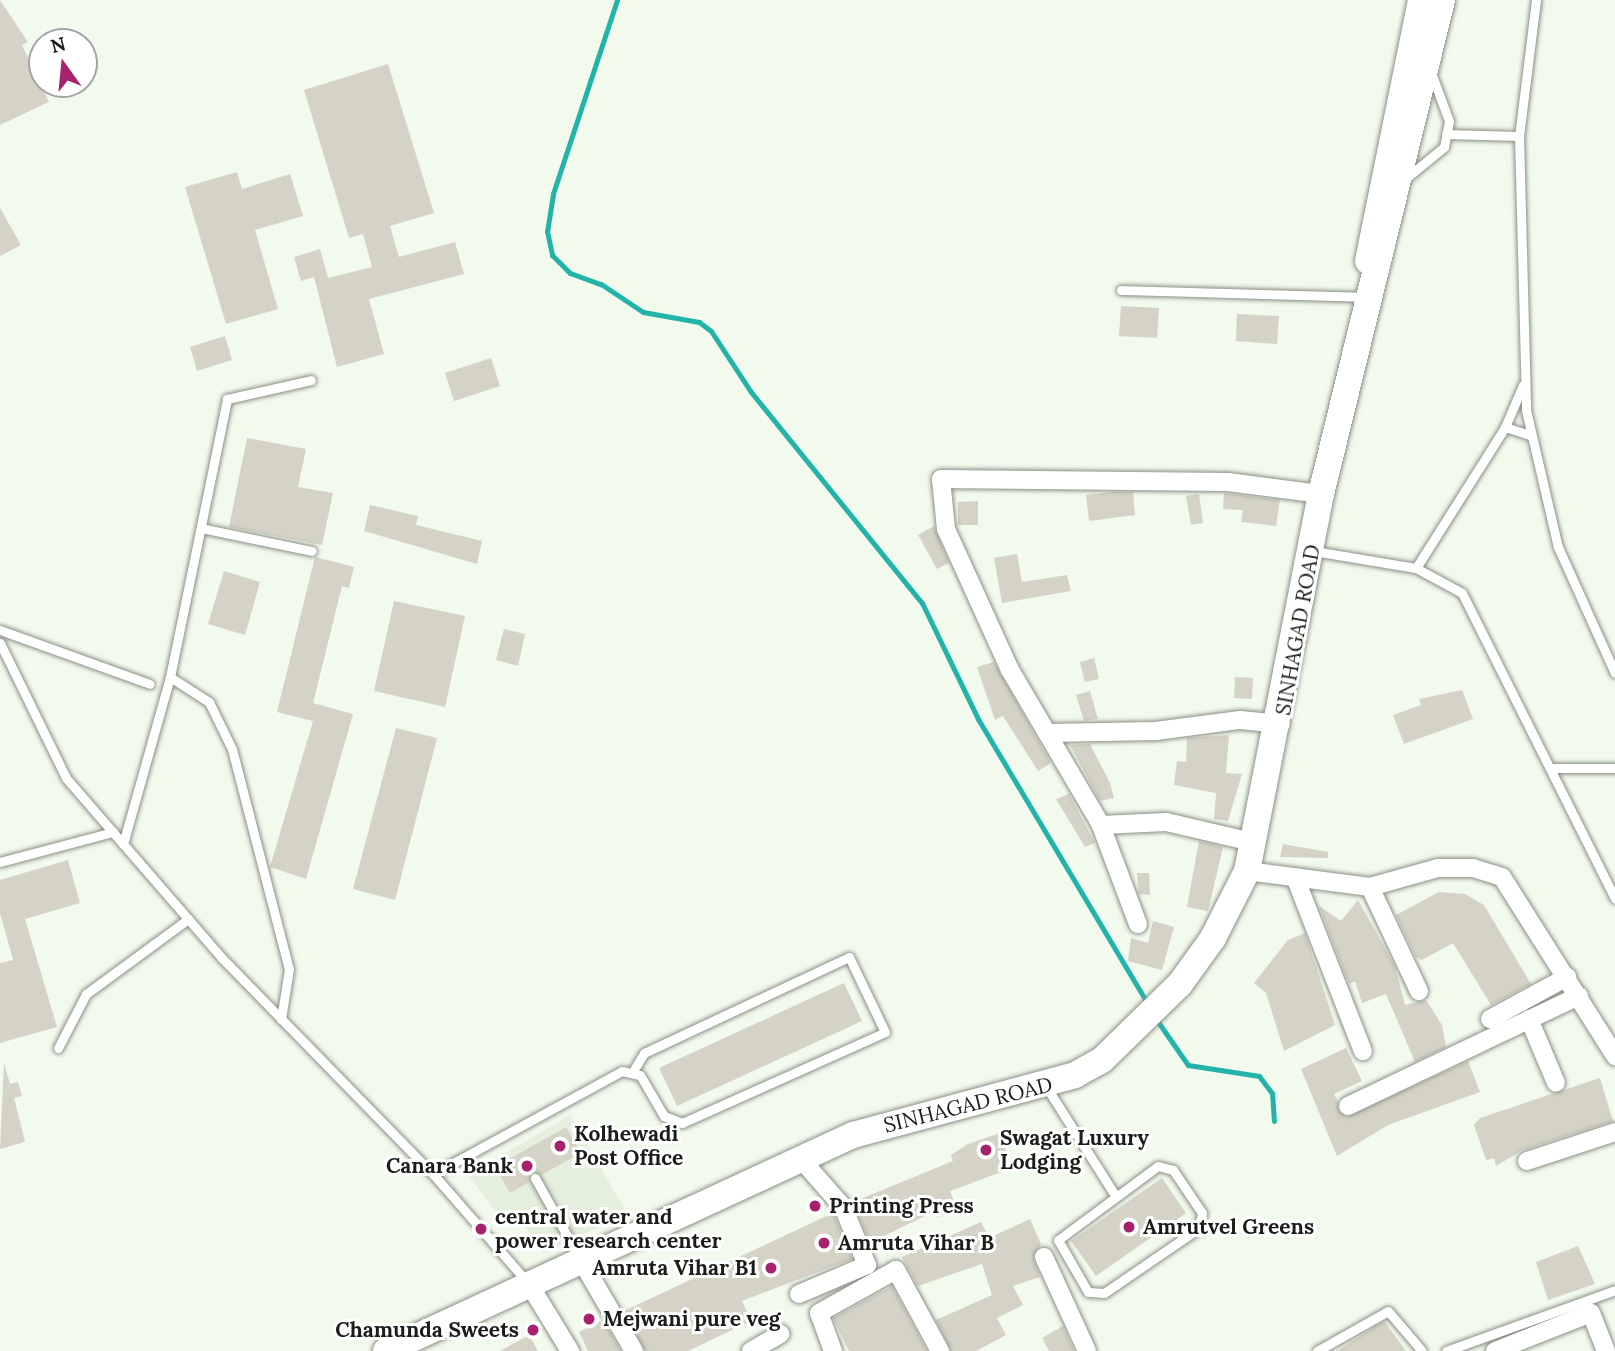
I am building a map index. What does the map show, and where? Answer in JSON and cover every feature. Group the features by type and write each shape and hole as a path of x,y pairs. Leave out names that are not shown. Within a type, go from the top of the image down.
{"main road":[{"name":"SINHAGAD ROAD","path":"1365,297 1371,224 1421,0"},
{"name":"SINHAGAD ROAD","path":"401,1348 529,1284 800,1158 902,1118 1047,1088 1102,1060 1180,984 1213,938 1247,872 1281,724 1321,494 1365,297 1401,181 1429,67 1442,0"}],"street":[{"path":"1139,924 1100,823 1010,670 946,529 941,479 1228,482 1321,494"},
{"path":"1047,733 1156,731 1220,721 1281,724"},
{"path":"1100,823 1166,822 1252,842"},
{"path":"1247,872 1370,887 1438,868 1473,868 1503,877 1615,1056"},
{"path":"1295,877 1363,1051"},
{"path":"1370,887 1419,991"},
{"path":"1490,1019 1567,977"},
{"path":"1348,1106 1579,996"},
{"path":"1529,1019 1556,1083"},
{"path":"1527,1161 1615,1132"},
{"path":"799,1294 867,1265 843,1207 800,1158"},
{"path":"1044,1257 1087,1351"},
{"path":"580,1260 634,1351"},
{"path":"833,1351 819,1313 897,1270 940,1351"},
{"path":"529,1284 570,1351"},
{"path":"1495,1351 1591,1313 1606,1351"},
{"path":"751,1351 780,1334"}],"lane":[{"path":"1536,0 1519,136 1524,382 1530,435 1558,547 1615,673"},
{"path":"1401,181 1444,146 1449,121 1429,67"},
{"path":"1446,134 1519,136"},
{"path":"1121,290 1365,297"},
{"path":"123,844 170,677 227,399 311,380"},
{"path":"1416,568 1505,426 1524,382"},
{"path":"1505,426 1530,435"},
{"path":"201,527 312,551"},
{"path":"1312,550 1416,568 1462,593 1615,899"},
{"path":"0,630 150,684"},
{"path":"0,643 66,778 188,919 281,1019 433,1174 529,1284"},
{"path":"170,677 209,702 232,749 289,970 281,1019"},
{"path":"1551,768 1615,768"},
{"path":"0,862 113,832"},
{"path":"58,1048 86,994 188,919"},
{"path":"433,1174 597,1080 633,1070 644,1053 849,957 885,1032 682,1123 664,1116 633,1070"},
{"path":"1047,1088 1115,1195"},
{"path":"1167,1166 1202,1221 1096,1294 1088,1292 1058,1240 1115,1195 1167,1166"},
{"path":"535,1178 580,1260"},
{"path":"1446,1351 1615,1290"},
{"path":"1318,1351 1388,1311 1422,1351"}],"shaded area":[{"path":"570,1115 627,1213 543,1254 516,1213 502,1220 468,1175"}],"building":[{"path":"0,0 28,42 22,45 28,58 28,98 47,98 49,102 0,125"},
{"path":"388,64 434,213 390,226 399,257 455,242 464,274 369,299 384,354 337,367 314,277 301,281 294,257 320,249 328,278 372,267 363,234 349,238 304,90"},
{"path":"237,172 242,189 290,174 303,216 255,230 278,309 226,324 185,187"},
{"path":"0,208 21,245 0,256"},
{"path":"1121,306 1159,308 1157,338 1119,336"},
{"path":"1237,314 1279,316 1277,344 1236,341"},
{"path":"225,336 232,360 197,371 190,347"},
{"path":"491,358 500,386 454,401 445,373"},
{"path":"247,438 306,449 298,487 333,493 322,545 229,527"},
{"path":"1133,492 1135,515 1089,521 1086,495"},
{"path":"1224,493 1280,500 1276,526 1241,522 1243,510 1223,509"},
{"path":"1199,494 1203,523 1191,525 1186,496"},
{"path":"978,501 978,525 958,525 958,502"},
{"path":"370,505 418,516 416,525 482,541 477,564 364,531"},
{"path":"934,526 949,563 937,569 918,535"},
{"path":"1017,554 1022,582 1067,575 1071,591 1002,603 994,558"},
{"path":"315,557 354,567 349,588 342,586 313,703 353,714 306,879 270,867 313,721 277,712"},
{"path":"224,571 260,582 245,635 208,624"},
{"path":"394,601 465,616 445,707 374,691"},
{"path":"504,629 525,634 518,666 496,660"},
{"path":"1094,658 1099,679 1085,682 1080,662"},
{"path":"994,662 1051,763 1038,771 1003,716 995,720 977,667"},
{"path":"1235,677 1253,678 1252,699 1234,698"},
{"path":"1462,690 1473,719 1404,744 1393,715 1421,705 1419,699"},
{"path":"1090,691 1098,719 1084,721 1076,695"},
{"path":"396,728 437,738 395,900 353,889"},
{"path":"1229,735 1226,773 1242,774 1228,821 1214,819 1216,793 1174,785 1177,761 1186,762 1187,738"},
{"path":"1090,744 1110,783 1114,798 1100,801 1070,745"},
{"path":"1069,794 1095,843 1085,847 1056,799"},
{"path":"1199,841 1223,847 1208,911 1187,907"},
{"path":"1283,844 1328,852 1328,858 1280,857"},
{"path":"68,860 80,903 25,919 57,1027 0,1043 0,963 13,960 0,913 0,880"},
{"path":"1137,873 1149,873 1150,895 1139,894"},
{"path":"1439,892 1465,894 1484,905 1531,984 1491,1005 1453,943 1422,960 1416,957 1396,915"},
{"path":"1358,900 1395,966 1405,1005 1426,1000 1442,1025 1446,1047 1415,1062 1386,994 1362,1003 1355,981 1349,984 1319,906 1341,921"},
{"path":"1153,921 1174,927 1162,970 1128,961 1131,938 1148,943"},
{"path":"1305,933 1335,1025 1284,1051 1266,993 1254,983 1288,940"},
{"path":"844,983 862,1021 677,1106 659,1068"},
{"path":"1346,1048 1362,1081 1334,1094 1346,1117 1468,1061 1480,1092 1388,1125 1337,1156 1301,1069"},
{"path":"4,1063 10,1084 18,1082 22,1096 14,1098 25,1142 0,1149"},
{"path":"1600,1078 1613,1121 1523,1150 1496,1166 1494,1158 1486,1160 1474,1125 1480,1118"},
{"path":"566,1127 581,1153 541,1175 531,1172 529,1182 510,1193 495,1167"},
{"path":"1000,1133 1012,1168 950,1191 957,1210 938,1217 935,1211 870,1243 853,1202 953,1161 951,1155 968,1144"},
{"name":"Amrutvel Greens","path":"1162,1178 1186,1213 1096,1276 1071,1241"},
{"path":"833,1213 852,1259 742,1301 751,1321 688,1351 645,1351 624,1311"},
{"path":"1030,1219 1041,1244 1033,1257 1040,1277 1013,1286 1023,1305 997,1318 1006,1335 976,1351 951,1351 936,1320 992,1295 982,1264 918,1286 902,1257 981,1222 989,1238"},
{"path":"1578,1246 1595,1284 1548,1300 1536,1262"},
{"path":"892,1286 927,1351 849,1351 833,1318"},
{"path":"603,1320 621,1351 588,1351 579,1332"},
{"path":"1384,1321 1406,1351 1337,1351 1374,1327"},
{"path":"1063,1326 1074,1351 1049,1351 1042,1338"},
{"path":"529,1335 538,1351 500,1351"}],"waterway":[{"path":"617,0 553,194 547,231 552,255 570,273 601,284 643,312 699,322 711,331 751,392 922,603 978,719 1148,1004"},
{"path":"1156,1019 1188,1065 1259,1076 1272,1093 1274,1121"}],"place":[{"name":"Kolhewadi Post Office","path":"560,1146"},
{"name":"Swagat Luxury Lodging","path":"986,1150"},
{"name":"Canara Bank","path":"527,1166"},
{"name":"Printing Press","path":"815,1206"},
{"name":"Amrutvel Greens","path":"1129,1227"},
{"name":"central water and power research center","path":"481,1229"},
{"name":"Amruta Vihar B","path":"824,1243"},
{"name":"Amruta Vihar B1","path":"771,1268"},
{"name":"Mejwani pure veg","path":"589,1319"},
{"name":"Chamunda Sweets","path":"533,1330"}]}
